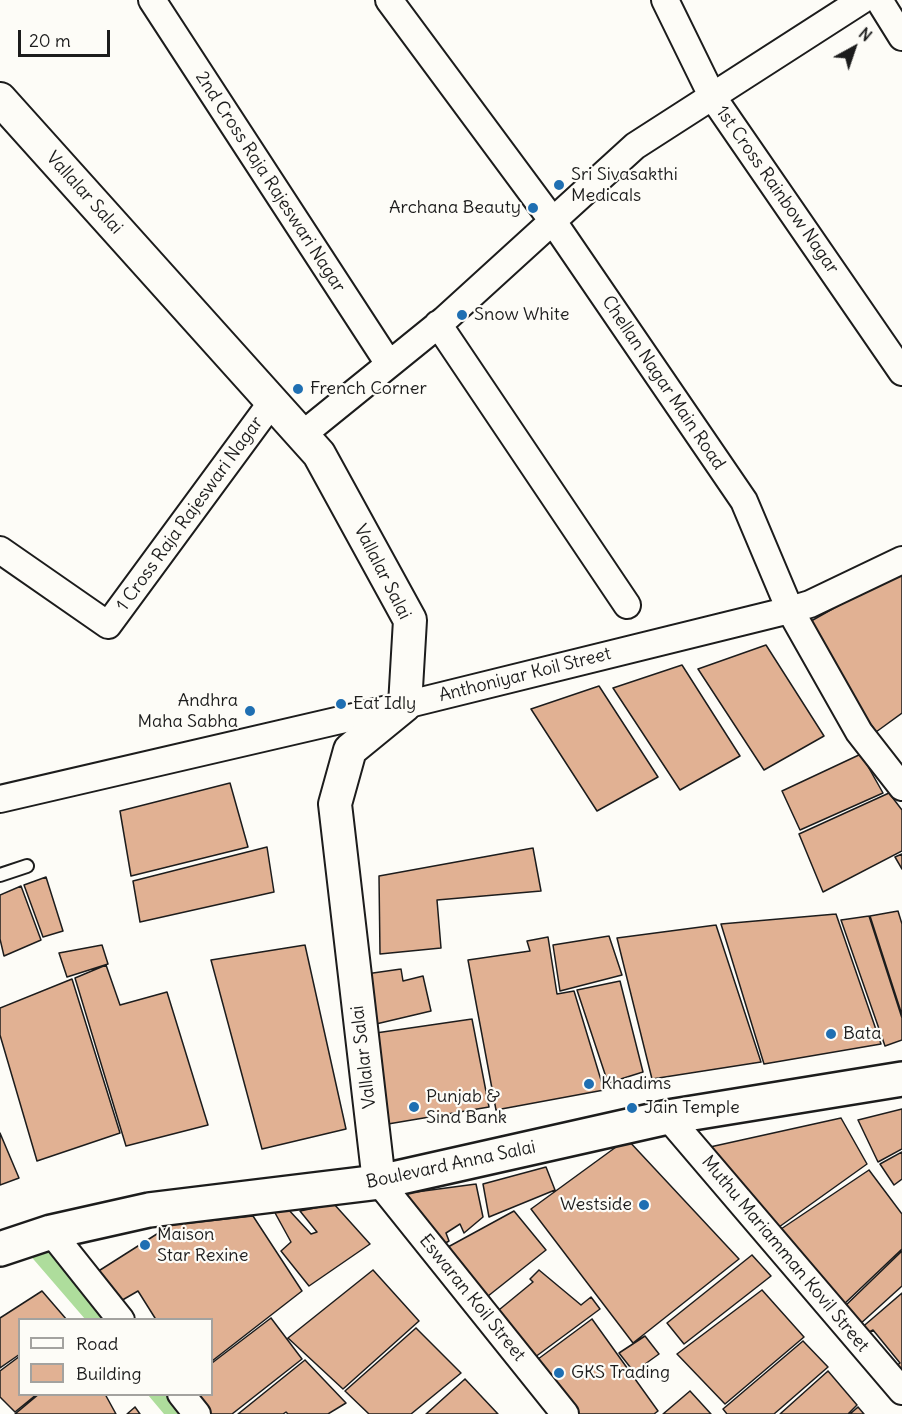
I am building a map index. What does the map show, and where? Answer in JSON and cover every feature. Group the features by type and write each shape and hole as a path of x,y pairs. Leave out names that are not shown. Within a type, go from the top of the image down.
{"main road":[{"name":"Boulevard Anna Salai","path":"0,1249 51,1232 149,1210 379,1182 668,1117 902,1079"}],"street":[{"name":"2nd Cross Raja Rajeswari Nagar","path":"152,0 389,364"},
{"name":"Chellan Nagar Main Road","path":"389,0 552,220 744,501 790,610 859,732 902,787"},
{"name":"1st Cross Rainbow Nagar","path":"665,0 712,96 902,372"},
{"path":"302,435 438,324 635,146 862,0"},
{"path":"879,0 902,37"},
{"name":"Vallalar Salai","path":"0,99 319,454 410,620 405,705 350,750 335,804 379,1182"},
{"path":"438,324 627,605"},
{"name":"1 Cross Raja Rajeswari Nagar","path":"0,550 108,626 272,402"},
{"name":"Anthoniyar Koil Street","path":"0,799 405,705 790,610 810,604 902,560"},
{"name":"Muthu Mariamman Kovil Street","path":"668,1117 902,1391"},
{"name":"Eswaran Koil Street","path":"379,1182 565,1414"},
{"path":"51,1232 119,1318"},
{"path":"182,1396 197,1414"}],"lane":[{"path":"0,875 27,866"}],"green space":[{"path":"51,1236 115,1318 84,1318 22,1246"},
{"path":"149,1396 176,1396 190,1414 164,1414"}],"building":[{"path":"902,570 902,713 876,732 804,625"},
{"path":"766,645 824,736 764,770 698,669"},
{"path":"682,665 740,756 680,790 613,688"},
{"path":"599,686 658,777 597,811 531,709"},
{"path":"861,754 883,793 800,830 782,791"},
{"path":"230,783 248,847 131,876 120,811"},
{"path":"889,793 902,810 902,851 823,892 799,834"},
{"path":"267,847 274,892 140,922 133,881"},
{"path":"533,848 541,891 437,900 441,948 380,954 379,876"},
{"path":"902,854 902,869 895,857"},
{"path":"46,877 63,931 43,937 24,885"},
{"path":"21,886 41,940 4,956 0,939 0,895"},
{"path":"898,911 902,924 902,1015 870,916"},
{"path":"836,914 881,1044 764,1064 721,924"},
{"path":"869,916 902,1018 902,1040 885,1046 841,920"},
{"path":"716,925 761,1062 652,1079 617,938"},
{"path":"609,936 622,975 560,991 553,945"},
{"path":"548,937 557,994 574,991 604,1090 496,1110 468,960 530,951 527,941"},
{"path":"102,945 108,964 67,977 59,953"},
{"path":"305,945 346,1129 262,1149 211,960"},
{"path":"106,965 120,1005 167,992 208,1125 126,1146 75,978"},
{"path":"401,969 403,981 423,976 431,1011 376,1024 366,974"},
{"path":"72,979 120,1133 37,1161 0,1035 0,1008"},
{"path":"620,981 643,1072 608,1083 577,990"},
{"path":"472,1019 489,1107 388,1124 362,1035"},
{"path":"902,1109 902,1149 878,1162 858,1120"},
{"path":"841,1118 867,1164 779,1227 710,1147"},
{"path":"0,1133 19,1178 0,1185"},
{"path":"627,1139 739,1259 633,1343 531,1209"},
{"path":"902,1152 902,1179 894,1185 880,1164"},
{"path":"546,1167 555,1190 489,1217 483,1184"},
{"path":"869,1170 902,1214 902,1249 842,1306 781,1229"},
{"path":"476,1184 483,1217 464,1233 460,1224 446,1233 449,1241 433,1250 401,1194"},
{"path":"334,1204 370,1244 309,1286 281,1251 291,1242 274,1211 287,1208 311,1234 317,1232 300,1211"},
{"path":"514,1211 546,1250 478,1304 437,1253"},
{"path":"253,1216 302,1291 213,1360 213,1318 155,1318 138,1291 119,1302 97,1272 171,1225"},
{"path":"902,1251 902,1286 859,1325 844,1307"},
{"path":"752,1255 771,1276 684,1344 667,1323"},
{"path":"373,1270 419,1321 343,1389 288,1338"},
{"path":"539,1270 581,1305 591,1297 600,1309 523,1366 494,1314 533,1282 530,1279"},
{"path":"762,1290 804,1337 725,1404 677,1354"},
{"path":"42,1291 65,1318 18,1318 18,1355 0,1368 0,1318"},
{"path":"902,1293 902,1381 891,1370 900,1363 873,1330 863,1335 859,1330"},
{"path":"271,1318 302,1359 232,1414 204,1414 190,1396 213,1396 213,1362"},
{"path":"592,1319 658,1411 654,1414 564,1414 526,1368"},
{"path":"416,1328 461,1373 411,1414 369,1414 345,1391"},
{"path":"645,1336 659,1354 634,1372 619,1353"},
{"path":"803,1341 828,1367 774,1414 727,1414 723,1409"},
{"path":"18,1358 18,1396 35,1396 15,1412 0,1397 0,1371"},
{"path":"305,1360 346,1403 328,1414 288,1414 286,1412 283,1414 238,1414"},
{"path":"828,1371 857,1405 848,1414 780,1414"},
{"path":"465,1379 498,1414 426,1414"},
{"path":"690,1391 711,1414 663,1414"},
{"path":"37,1396 106,1396 116,1414 15,1414"},
{"path":"135,1407 140,1414 127,1414"},
{"path":"858,1407 864,1414 850,1414"}],"place":[{"name":"Sri Sivasakthi Medicals","path":"559,185"},
{"name":"Archana Beauty","path":"533,208"},
{"name":"Snow White","path":"462,315"},
{"name":"French Corner","path":"298,389"},
{"name":"Eat Idly","path":"341,704"},
{"name":"Andhra Maha Sabha","path":"250,711"},
{"name":"Bata","path":"831,1034"},
{"name":"Khadims","path":"589,1084"},
{"name":"Punjab & Sind Bank","path":"414,1107"},
{"name":"Jain Temple","path":"632,1108"},
{"name":"Westside","path":"644,1205"},
{"name":"Maison Star Rexine","path":"145,1245"},
{"name":"GKS Trading","path":"559,1373"}]}
